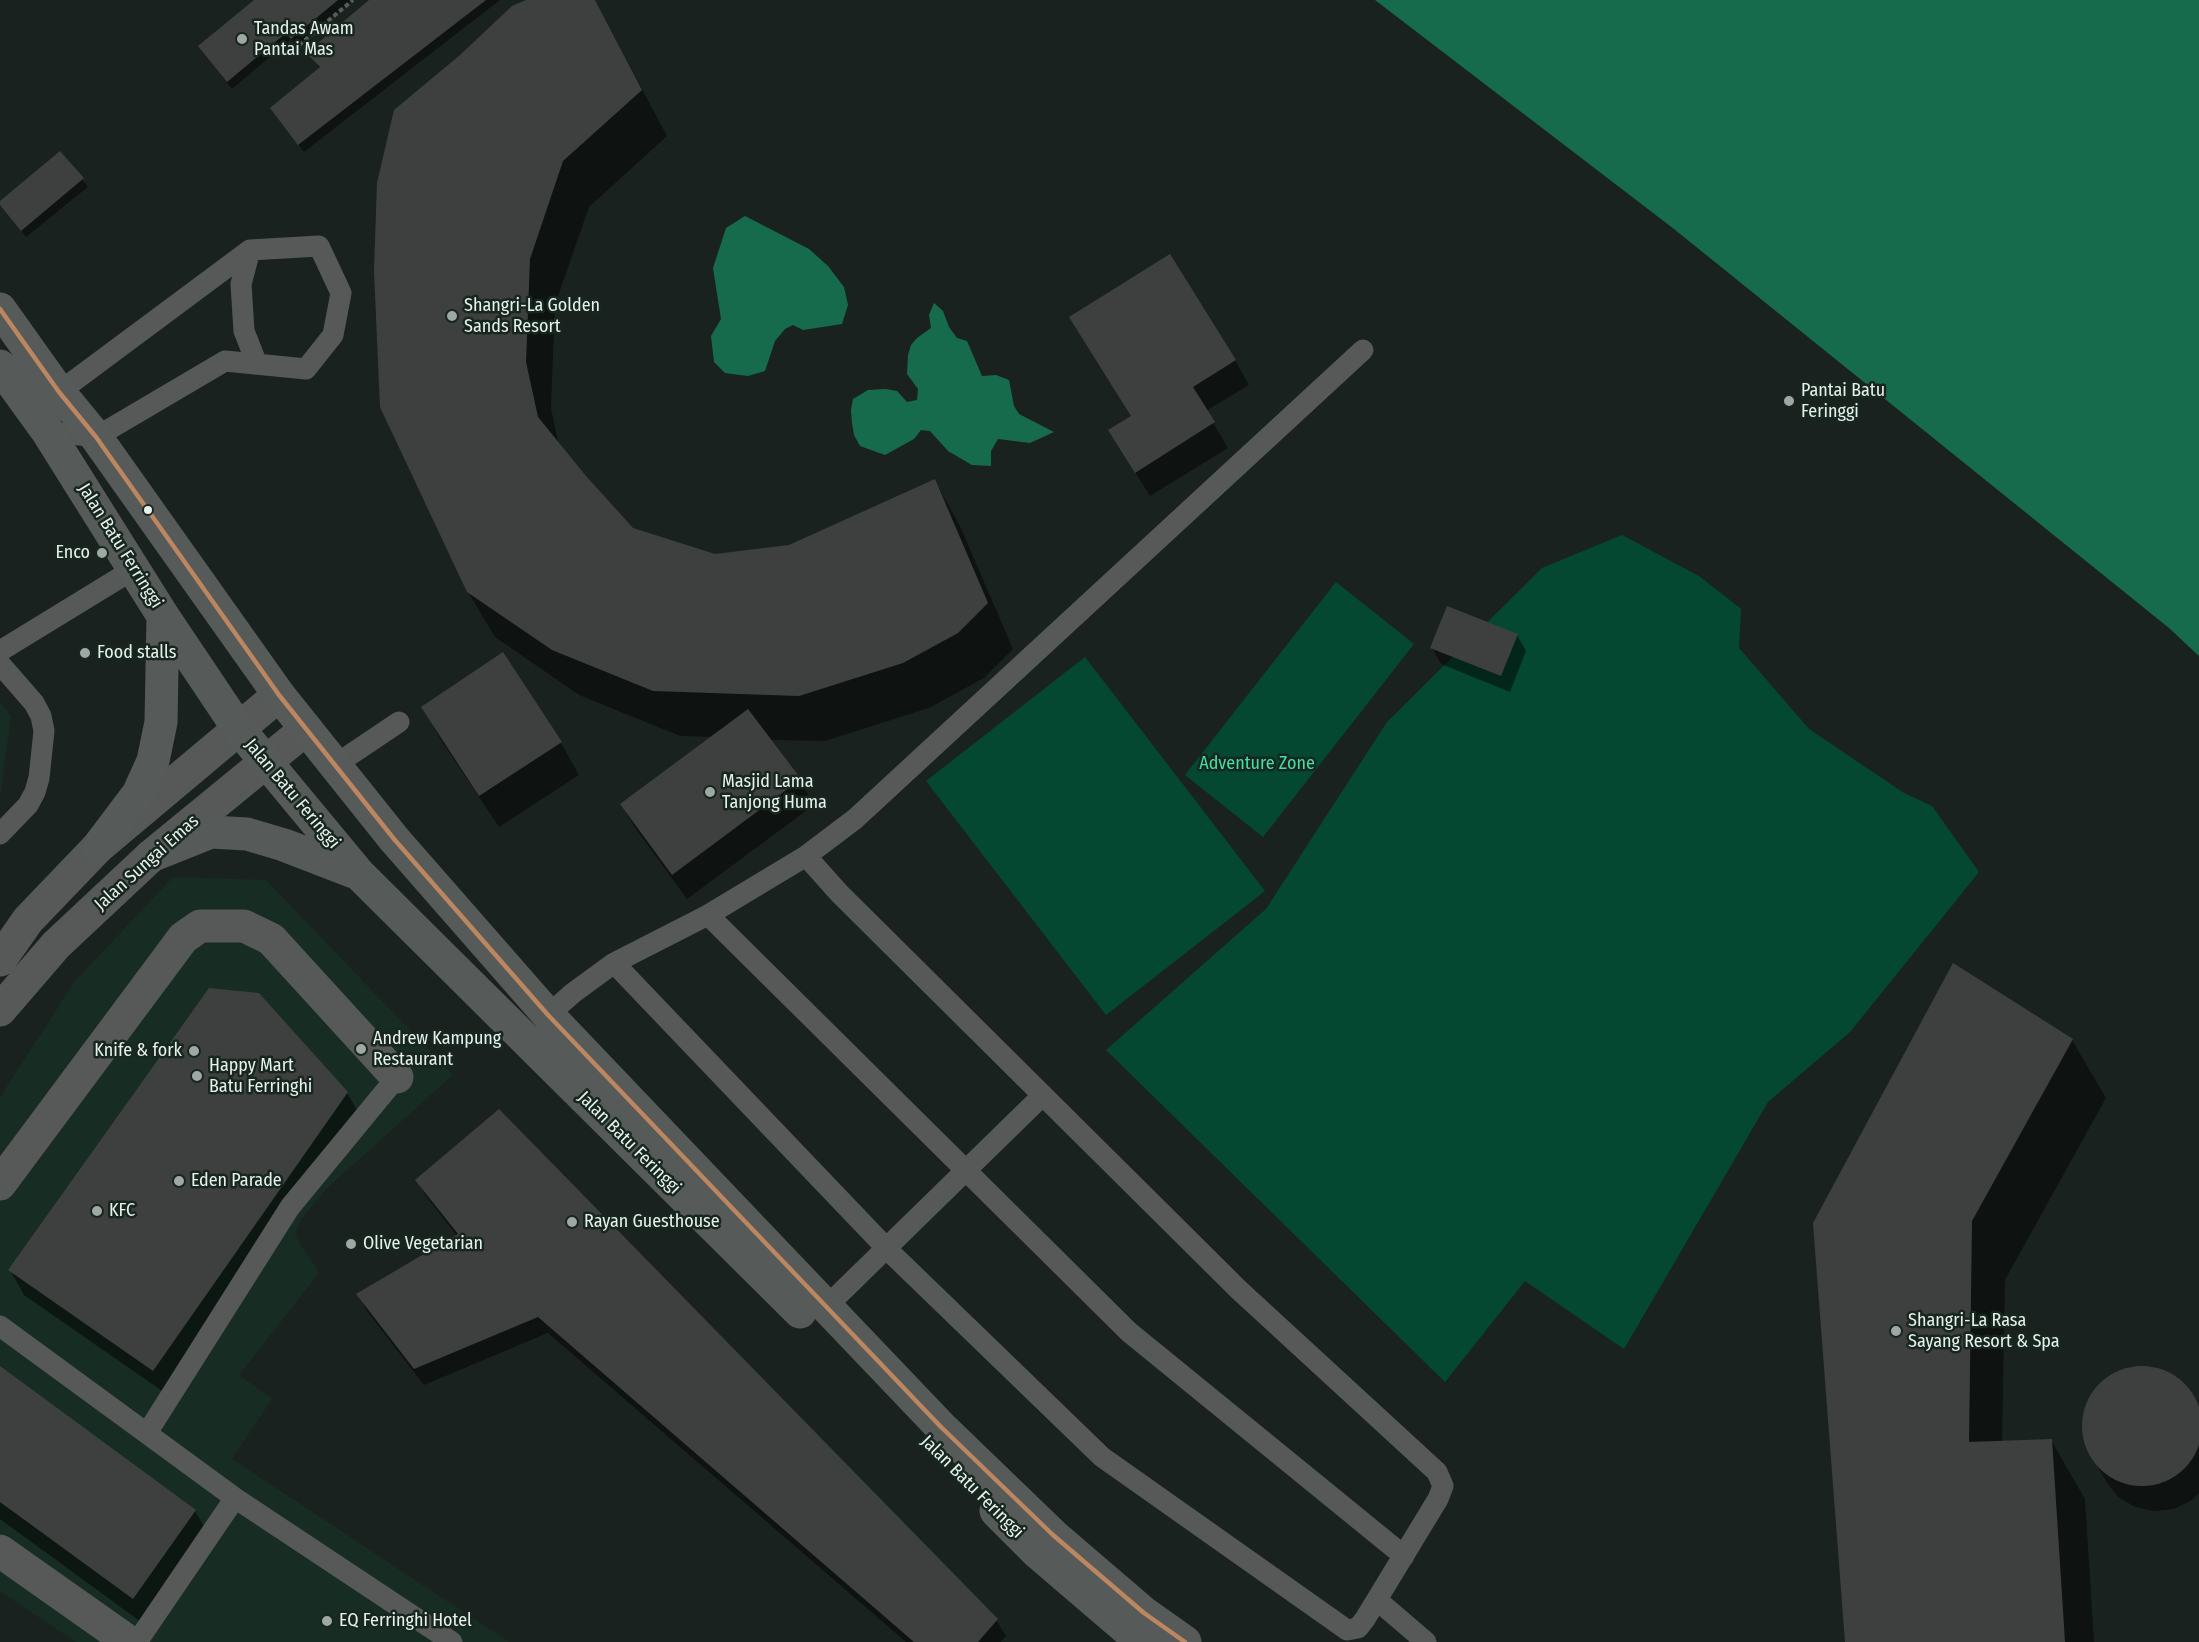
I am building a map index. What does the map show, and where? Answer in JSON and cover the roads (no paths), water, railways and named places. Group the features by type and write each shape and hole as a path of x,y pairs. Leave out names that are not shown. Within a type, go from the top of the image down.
{"main road":[{"path":"0,309 59,392 96,437 279,695"},
{"name":"Jalan Batu Ferringgi","path":"0,366 48,431 163,616 238,728"},
{"path":"98,847 138,794 153,761 161,722 163,616"},
{"name":"Jalan Batu Feringgi","path":"279,695 394,839 548,1016 949,1435 1053,1535 1137,1633"},
{"name":"Jalan Batu Feringgi","path":"238,728 359,874 802,1313 925,1441 1030,1545 1137,1633 1185,1642"},
{"path":"151,856 211,832 248,834 284,845 359,874"}],"street":[{"path":"0,960 28,920 98,847 279,695"},
{"name":"Jalan Sungai Emas","path":"0,1010 56,945 151,856 306,729"},
{"path":"0,1184 183,938 200,926 244,926 271,939 397,1077"},
{"path":"0,1551 129,1642"}],"lane":[{"path":"319,246 341,293 333,335 306,369 225,361 96,437 48,431 59,392 250,250 319,246"},
{"path":"250,250 241,284 244,331 257,364"},
{"path":"548,1016 573,993 614,963 708,915 806,856 855,819 1363,350"},
{"path":"0,651 134,570"},
{"path":"0,664 34,703 44,731 39,778 35,792 28,805 0,834"},
{"path":"335,765 399,722"},
{"path":"614,963 885,1247 1102,1457 1347,1630 1358,1628 1438,1499 1443,1485 1437,1472 1239,1290 839,893 806,856"},
{"path":"708,915 1128,1332 1404,1556"},
{"path":"147,1432 290,1207 397,1077"},
{"path":"826,1307 1043,1095"},
{"path":"0,1326 235,1498 452,1642"},
{"path":"137,1642 235,1498"},
{"path":"1377,1600 1426,1642"}],"place":[{"name":"Tandas Awam Pantai Mas","path":"242,39"},
{"name":"Shangri-La Golden Sands Resort","path":"452,316"},
{"name":"Pantai Batu Feringgi","path":"1789,401"},
{"name":"Enco","path":"102,553"},
{"name":"Food stalls","path":"85,653"},
{"name":"Masjid Lama Tanjong Huma","path":"710,792"},
{"name":"Andrew Kampung Restaurant","path":"361,1049"},
{"name":"Knife & fork","path":"194,1051"},
{"name":"Happy Mart Batu Ferringhi","path":"197,1076"},
{"name":"Eden Parade","path":"179,1181"},
{"name":"KFC","path":"97,1211"},
{"name":"Rayan Guesthouse","path":"572,1222"},
{"name":"Olive Vegetarian","path":"351,1244"},
{"name":"Shangri-La Rasa Sayang Resort & Spa","path":"1896,1331"},
{"name":"EQ Ferringhi Hotel","path":"327,1621"}],"park label":[{"name":"Adventure Zone","path":"1257,764"}]}
